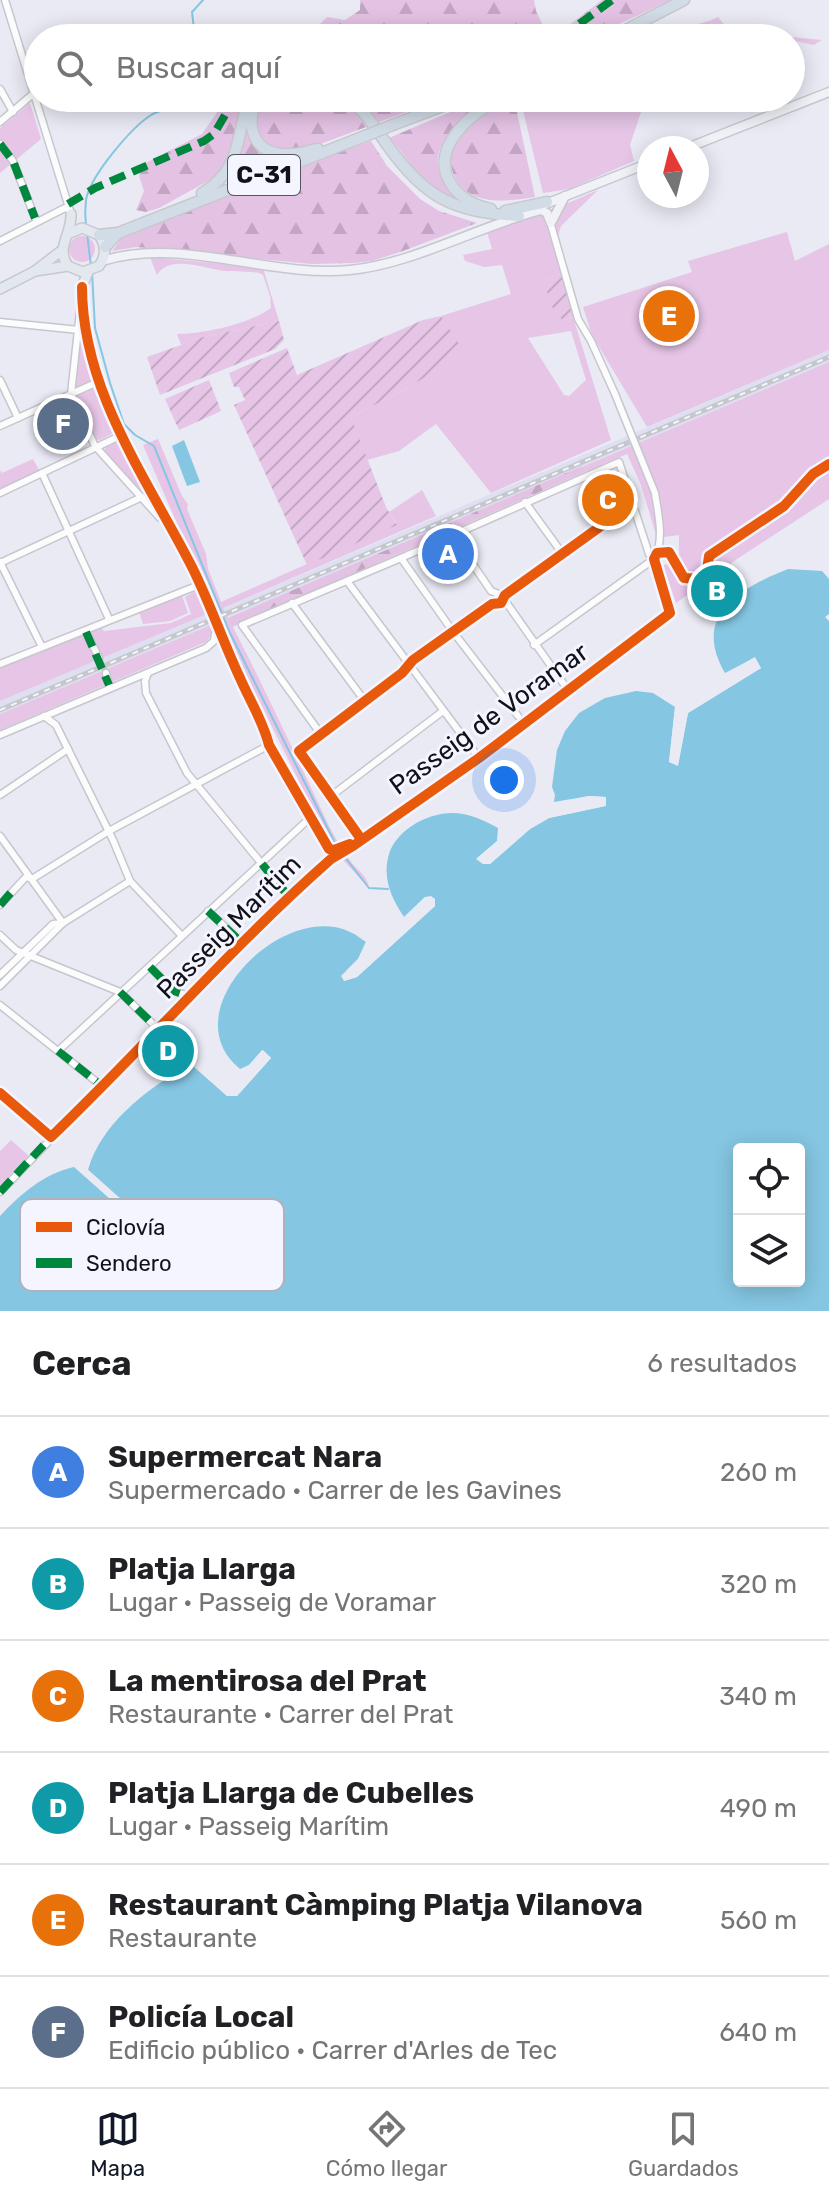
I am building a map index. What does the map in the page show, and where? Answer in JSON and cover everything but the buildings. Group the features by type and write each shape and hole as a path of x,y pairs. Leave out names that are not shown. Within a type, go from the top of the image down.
{"highway":[{"path":"637,24 684,0"},
{"path":"184,205 214,186 229,171 245,112"},
{"path":"252,112 251,131 257,142 270,152 292,154 343,144"},
{"path":"360,112 426,190 453,206 491,214 517,214 549,202"},
{"name":"C-31","path":"99,235 118,233 427,112"},
{"path":"478,112 458,130 445,156 444,168 448,180 470,203 517,214"},
{"name":"C-31","path":"105,247 118,233"}],"main road":[{"path":"805,101 829,92"},
{"path":"709,139 778,112"},
{"path":"549,202 637,168"},
{"path":"550,223 565,195"},
{"path":"549,202 550,223"},
{"path":"549,202 555,212"},
{"path":"35,271 82,270 119,256 163,253 313,270 352,270 402,258 517,214 541,210 547,213 550,223"},
{"path":"70,212 87,229 99,235 105,247 102,261"},
{"path":"0,287 35,271 61,251 70,233 70,212"},
{"path":"70,233 87,229"},
{"path":"61,251 82,270 82,287"}],"street":[{"path":"5,0 24,64"},
{"path":"0,89 13,112"},
{"path":"0,122 24,102"},
{"path":"39,112 70,212"},
{"path":"0,144 13,161 35,218"},
{"path":"0,241 65,208 70,212"},
{"path":"534,645 654,559 660,533 655,493 615,394 578,319 550,223"},
{"path":"82,287 86,330 100,381 122,435 199,585 265,728 269,745 333,849"},
{"path":"82,299 71,394 95,446 160,518 165,517"},
{"path":"0,322 86,330"},
{"path":"0,380 18,418"},
{"path":"0,426 100,381"},
{"path":"0,493 122,435"},
{"path":"320,733 242,625 619,462 646,544 654,559"},
{"path":"42,473 109,619"},
{"path":"42,647 0,562 152,492"},
{"path":"525,502 562,553"},
{"path":"504,601 505,595 633,503"},
{"path":"453,535 491,591 501,595 563,683"},
{"path":"646,544 653,548 658,545"},
{"path":"401,558 518,716"},
{"path":"347,581 479,758"},
{"path":"0,664 199,585"},
{"path":"361,839 299,751 402,673 409,663 492,604 504,601"},
{"path":"292,603 364,700"},
{"name":"Passeig de Voramar","path":"333,849 361,839 479,758 670,613"},
{"path":"0,735 206,648 214,641 216,623"},
{"path":"86,632 99,658"},
{"path":"206,648 228,650"},
{"path":"106,673 109,685"},
{"path":"146,693 148,673"},
{"path":"127,681 140,686 146,693 178,757 290,898"},
{"path":"56,725 64,707"},
{"path":"332,795 443,711"},
{"path":"44,716 56,725 109,831 130,881 182,936"},
{"path":"32,879 109,831 269,745"},
{"path":"0,795 68,749"},
{"path":"58,1051 311,817"},
{"path":"0,836 63,923"},
{"name":"Passeig Marítim","path":"0,1192 189,996 333,857 333,849"},
{"path":"0,905 26,877 32,879"},
{"path":"0,986 63,923 130,881"},
{"path":"208,911 243,944"},
{"path":"0,975 53,924 63,923"},
{"path":"0,935 22,953 120,992 158,1029"},
{"path":"150,967 174,991 189,996"},
{"path":"0,1005 103,1087"},
{"path":"0,1093 51,1137"}],"shaded area":[{"path":"718,17 724,24 712,24 709,21"},
{"path":"805,38 822,40 814,45 805,43"},
{"path":"24,108 24,112 33,112 41,139 0,173 0,128"},
{"path":"523,112 641,112 630,145 634,161 569,189 543,193"},
{"path":"598,190 561,226 558,236 555,222 561,206"},
{"path":"543,212 561,274 543,280 563,320 573,317 611,440 491,493 436,424 399,451 367,460 351,417 409,387 464,353 441,316 511,294 502,265 484,267 465,261 463,255 492,249 487,232","holes":["571,331 586,380 569,396 564,395 528,338"]},
{"path":"787,232 795,261 829,244 829,350 647,427 592,335 583,307 692,272 688,261"},
{"path":"82,236 91,240 95,249 91,258 82,262 73,258 69,249 73,240"},
{"path":"150,257 263,268 279,321 189,340 181,345 177,334 226,327 271,308 263,275 180,264 163,268 157,275"},
{"path":"561,274 573,317 563,320 555,314 543,280"},
{"path":"441,316 465,353 351,417 386,507 397,525 307,565 234,405 245,400 239,387 234,387 229,373 287,348 297,375 423,320"},
{"path":"279,321 284,340 275,349 160,395 147,357 189,340"},
{"path":"81,333 93,378 79,388 75,386"},
{"path":"829,350 829,362 228,618 223,608"},
{"path":"829,362 829,499 676,603 663,565 679,562 679,535 657,538 641,485 627,454 585,472 582,467"},
{"path":"209,380 221,411 179,430 165,399"},
{"path":"91,388 99,391 115,426 113,433 100,440 94,439 75,396"},
{"path":"119,439 147,488 144,493 105,454 105,447"},
{"path":"158,439 188,504 187,509 221,602 397,524 389,512 422,490 436,516 223,608 330,828 369,888 332,848 214,609 143,445"},
{"path":"33,459 39,470 0,489 0,470 2,473"},
{"path":"196,591 207,614 0,701 0,668 100,626 104,631 171,623 191,614 185,597"},
{"path":"182,596 188,613 170,621 143,624 139,611"},
{"path":"207,614 211,625 0,714 0,701"},
{"path":"211,625 212,634 206,642 0,730 0,714"},
{"path":"11,1140 29,1156 0,1185 0,1151"}],"green space":[{"path":"360,0 534,0 542,24 320,24 327,17 345,20 360,10"},
{"path":"602,0 671,0 619,24 570,24"},
{"path":"217,112 406,112 272,162 224,169 159,208 146,212 136,210 144,191 139,176 144,164 202,134"},
{"path":"450,112 472,112 449,135 438,159 440,173 465,205 433,189 389,138"},
{"path":"489,112 517,112 535,197 488,200 467,192 459,184 451,166 453,146 474,122"},
{"path":"371,141 387,166 420,199 439,211 477,223 372,261 353,263 312,264 136,247 112,251 122,238 150,226"},
{"path":"582,466 585,472 232,627 228,618"}],"water":[{"path":"184,440 200,482 187,486 172,446"},
{"path":"788,569 822,571 829,579 829,614 825,617 829,621 829,1311 0,1311 0,1216 42,1180 74,1167 110,1199 20,1199 20,1291 284,1291 284,1199 121,1199 88,1170 103,1138 126,1110 183,1068 194,1067 227,1096 237,1096 271,1058 262,1050 249,1065 240,1069 222,1045 218,1019 226,992 244,967 267,946 295,932 323,926 350,932 366,942 358,959 346,971 344,981 357,977 435,906 434,899 425,897 404,917 388,882 388,858 392,847 417,822 452,813 476,818 498,828 497,841 477,858 483,864 490,864 530,829 549,818 605,806 605,797 589,796 554,802 552,787 557,750 565,731 579,713 605,698 636,691 653,693 675,707 669,762 678,765 688,713 761,668 754,658 725,673 716,653 714,635 717,620 738,595"}],"pier":[{"path":"755,657 761,668 688,713 678,766 669,762 675,707 679,705 675,760 685,710 756,666 753,663 727,677 722,676"},
{"path":"589,796 606,797 606,806 549,818 530,829 490,864 476,859 501,838 482,859 488,860 527,826 547,814 602,803 590,800 551,805"},
{"path":"425,897 435,899 435,906 357,977 344,981 341,976 358,959 366,942 370,943 362,961 346,977 355,974 431,905 431,901 427,901 406,920 401,920"},
{"path":"263,1050 271,1058 237,1096 227,1096 191,1063 228,1092 236,1092 266,1058 263,1056 251,1069 237,1072 249,1065"},
{"path":"72,1163 84,1171 85,1167 121,1199 110,1199"}],"waterway":[{"path":"193,24 192,12 203,0"},
{"path":"86,226 86,203 95,178 133,130 158,112"},
{"path":"87,233 91,266"},
{"path":"92,272 95,328 124,424 154,446 229,631 336,845"},
{"path":"340,851 369,888 388,889"}],"tunnel":[{"path":"99,658 106,673"}],"railway":[{"path":"0,710 829,357"}],"marked path":[{"path":"579,24 612,0"},
{"path":"68,204 95,188 204,141 214,134 227,112"},
{"path":"0,144 13,161 35,218"},
{"path":"86,632 109,685"},
{"path":"262,864 290,898"},
{"path":"0,905 15,888"},
{"path":"208,911 243,944"},
{"path":"150,967 174,991 189,996"},
{"path":"120,992 158,1029"},
{"path":"58,1051 103,1087"},
{"path":"0,1192 54,1134"}],"cycle path":[{"path":"82,287 85,325 105,398 137,467 199,581 269,745 329,849 350,844"},
{"path":"0,1093 51,1137 259,926 331,859 479,758 670,613 654,559 657,553 669,552 684,578 699,579 707,571 709,556 784,506 813,474 829,464"},
{"path":"361,839 299,751 402,673 413,660 492,604 501,603 505,595 633,503"}],"place":[{"name":"Restaurant Càmping Platja Vilanova","path":"669,316"},
{"name":"Policía Local","path":"63,424"},
{"name":"La mentirosa del Prat","path":"608,500"},
{"name":"Supermercat Nara","path":"448,554"},
{"name":"Platja Llarga","path":"717,591"},
{"name":"Platja Llarga de Cubelles","path":"168,1051"}]}
